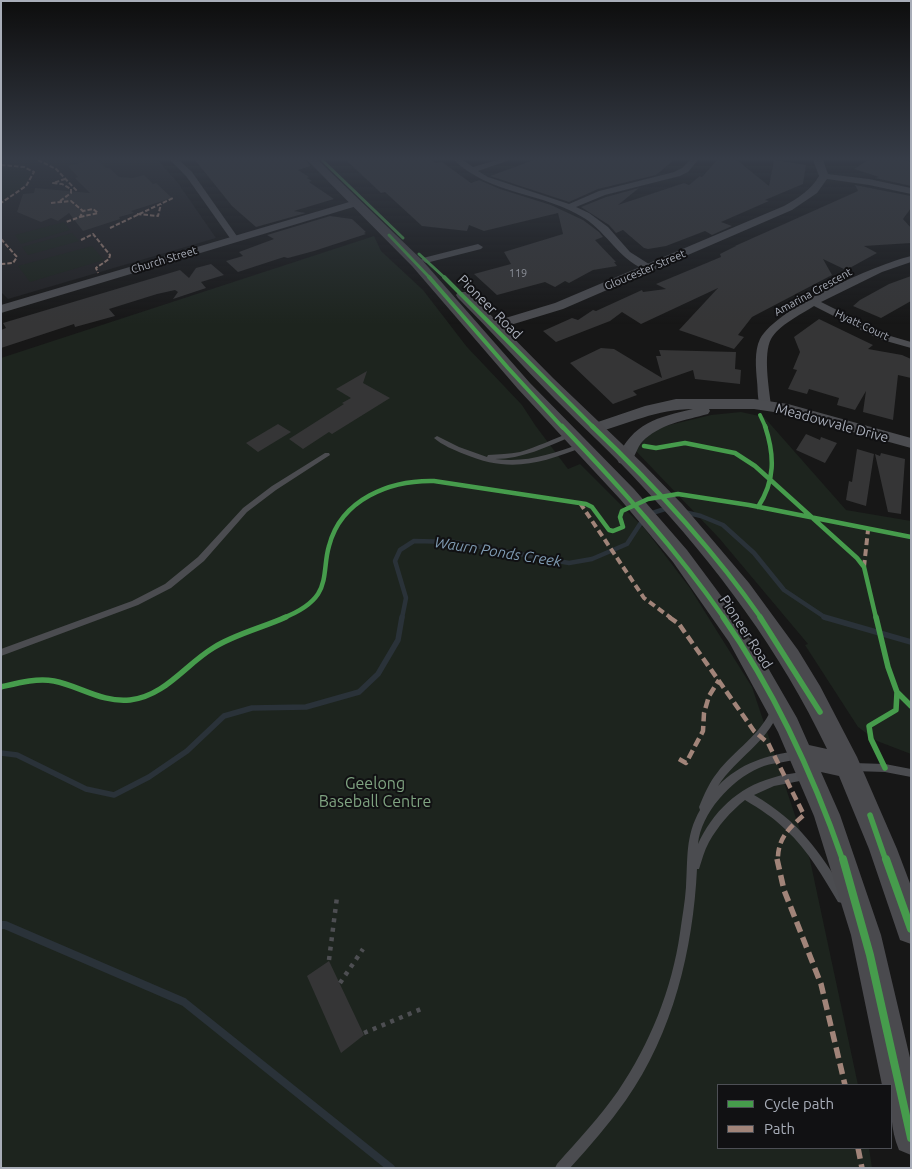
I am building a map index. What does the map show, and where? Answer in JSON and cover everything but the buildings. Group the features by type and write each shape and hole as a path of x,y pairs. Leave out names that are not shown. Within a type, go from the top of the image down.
{"main road":[{"name":"Pioneer Road","path":"373,215 422,262 494,326 532,367 651,484 705,544 752,603 791,660 848,766 870,815 911,929"},
{"name":"Pioneer Road","path":"422,262 524,386 627,494 680,556 724,616 775,699 827,814 866,935 911,1138"},
{"path":"478,331 494,326"},
{"path":"576,440 598,432"},
{"path":"806,765 848,766"}],"street":[{"path":"217,215 235,239"},
{"name":"Church Street","path":"1,309 318,215"},
{"path":"582,215 605,229 627,254 649,268"},
{"name":"Gloucester Street","path":"494,326 559,306 773,215"},
{"path":"422,262 478,247"},
{"name":"Amarina Crescent","path":"765,405 763,360 765,340 778,325 815,303 888,265 911,259"},
{"name":"Hyatt Court","path":"815,303 883,337 911,345"},
{"path":"625,459 632,442 642,433 656,425 726,403"},
{"name":"Meadowvale Drive","path":"598,432 676,412 726,403 765,405 806,414 911,443"}],"lane":[{"path":"437,438 462,451 489,461 513,464 545,459 576,440"},
{"path":"462,451 490,457 508,457 576,440"},
{"path":"1,653 135,603 168,586 201,560 245,510 274,488 327,455"},
{"path":"562,1168 612,1111 632,1081 656,1037 670,1000 687,932 692,879 693,841 696,827 710,792 724,770 759,736 773,717 775,699"},
{"path":"696,827 707,808 736,777 754,765 776,758 806,765"},
{"path":"692,879 697,858 706,836 719,817 746,795 806,765"},
{"path":"848,766 911,772"},
{"path":"746,795 771,809 803,838 866,935"}],"path":[{"path":"329,960 337,897"},
{"path":"340,983 363,949"},
{"path":"364,1033 421,1009"}],"shaded area":[{"path":"1,215 200,215 216,238 8,299 1,292"}],"green space":[{"path":"64,222 70,230 21,244 15,235"},
{"path":"72,233 79,241 28,255 22,247"},
{"name":"Geelong Baseball Centre","path":"374,236 381,251 423,290 467,347 522,405 568,469 580,464 645,529 690,588 752,687 810,860 858,1084 717,1084 717,1149 869,1149 872,1168 1,1168 1,358"},
{"path":"92,246 104,260 30,282 18,266"},
{"path":"741,412 764,417 846,510 911,521 911,754 877,741 858,727 805,645 808,644 719,538 634,449 657,428 711,415"}],"waterway":[{"name":"Waurn Ponds Creek","path":"402,618 406,598 395,561 400,550 414,541 454,542 569,563 592,559 627,544 646,515 668,508"},
{"name":"Waurn Ponds Creek","path":"684,512 701,516 723,525 754,553 784,590 825,617"},
{"name":"Waurn Ponds Creek","path":"1,753 17,755 86,789 114,795 149,777 187,751 224,716 252,708 306,707 359,692 378,674 398,640 402,617"},
{"name":"Waurn Ponds Creek","path":"825,617 911,642"},
{"path":"1,925 5,925 184,1002 391,1168"}],"marked path":[{"path":"66,222 80,217 81,215"},
{"path":"80,217 91,215"},
{"path":"110,228 137,215"},
{"path":"140,215 153,217 158,215"},
{"path":"81,240 93,234 110,255 109,259 96,268 98,273"},
{"path":"1,239 17,257 13,263 1,264"},
{"path":"580,503 644,598 679,624 754,731 768,743 804,815 782,838 778,847 777,859 784,890 821,984 845,1084"},
{"path":"864,567 868,530"},
{"path":"679,759 686,763 703,731 704,713 709,696 719,680"},
{"path":"858,1149 862,1168"}],"cycle path":[{"path":"379,215 403,238"},
{"path":"389,235 538,401 656,528 707,594 754,664 794,738 812,777 844,865 870,955 911,1138"},
{"path":"419,254 458,290 683,518 747,598 785,653 820,712"},
{"path":"758,507 765,496 772,473 769,438 760,415"},
{"path":"644,446 656,448 685,443 735,453 755,466 857,558 864,567 888,667 897,692 911,706"},
{"path":"1,687 31,681 54,681 102,698 120,700 142,698 153,693 174,680 213,648 237,636 291,615 312,601 321,588 325,574 327,552 335,528 345,515 370,494 401,483 434,481 586,504 592,507 609,530 613,531 623,527 620,517 622,511 648,499 678,494 749,505 911,537"},
{"path":"885,768 871,739 869,726 896,710 897,692"},
{"path":"870,815 911,929"}]}
